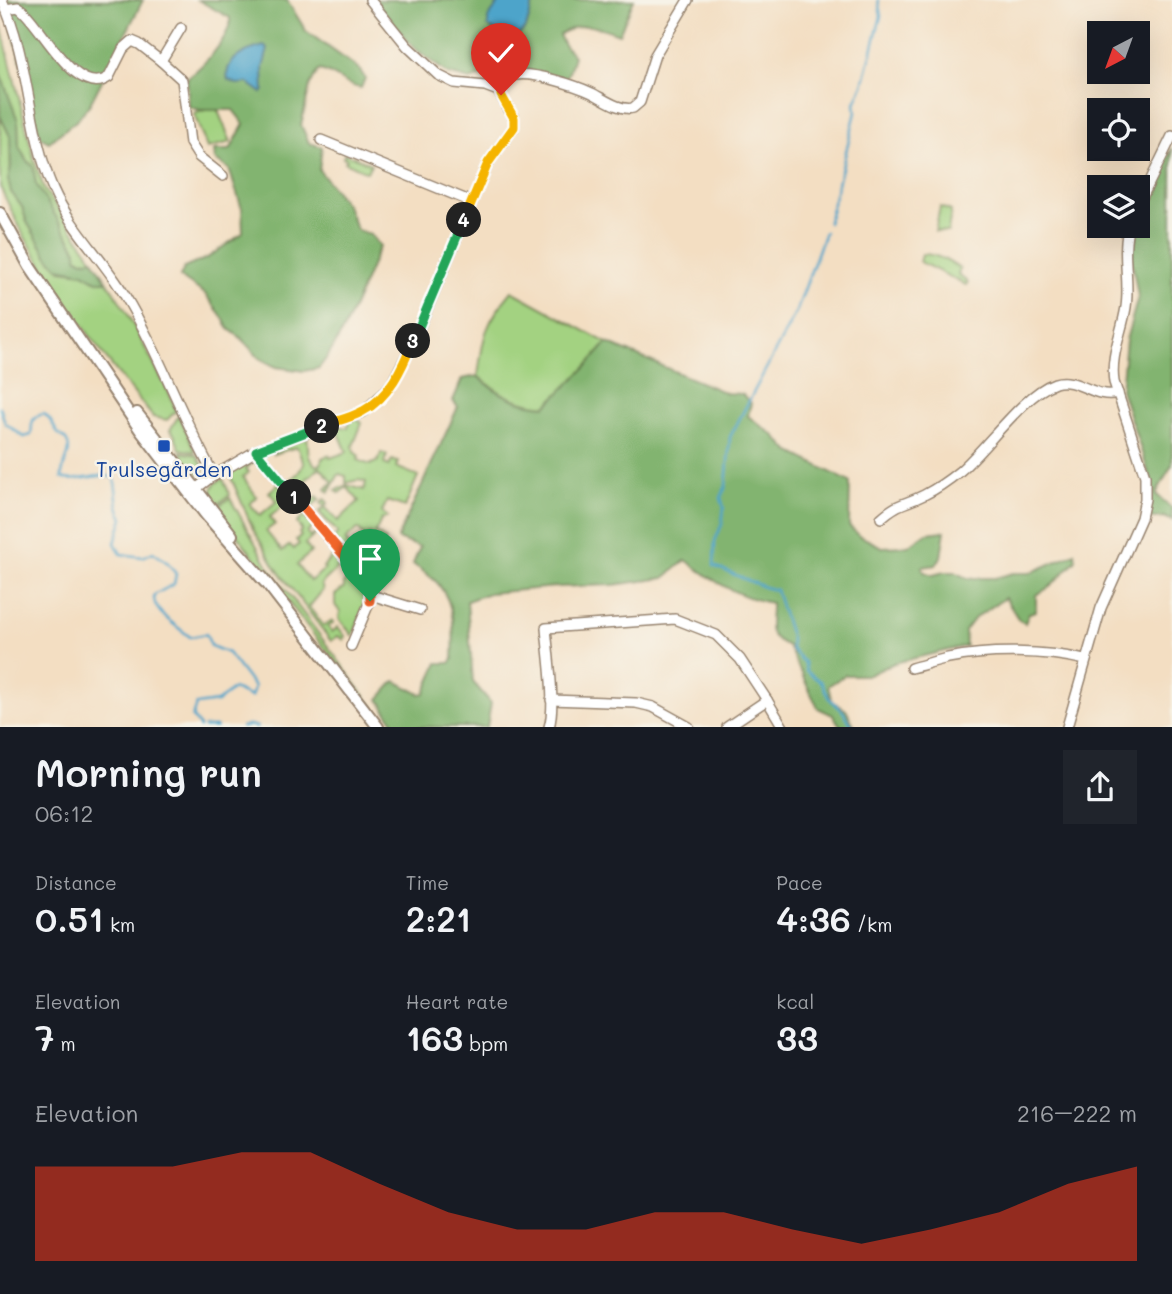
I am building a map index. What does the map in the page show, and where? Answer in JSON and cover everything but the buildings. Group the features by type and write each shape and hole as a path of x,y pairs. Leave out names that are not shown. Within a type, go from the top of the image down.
{"street":[{"path":"193,491 214,475 256,451 363,412 384,393 412,345 488,163 515,123 503,98 492,88 454,83 438,75 407,46 370,0"},
{"path":"492,88 519,74 532,75 583,89 624,109 633,108 640,102 655,55 688,1"},
{"path":"214,475 134,311 107,268 68,216 53,188 40,145 20,53 4,5 18,7 26,13 52,50 88,79 104,80 109,77 123,49 132,41 161,61 184,85 185,118 193,149 223,176"},
{"path":"161,61 181,28"},
{"path":"1150,181 1172,136"},
{"path":"321,140 472,202"},
{"path":"0,213 30,267 109,380 378,727"},
{"path":"1067,727 1101,608 1141,518 1145,499 1145,477 1114,382 1113,357 1126,309 1127,238"},
{"path":"881,518 895,505 924,495 952,478 1033,397 1055,383 1079,385 1107,395 1118,393"},
{"path":"256,451 368,585 371,595 351,646"},
{"path":"368,585 375,576 387,546"},
{"path":"371,595 420,610"},
{"path":"549,727 551,700 546,628 675,619 716,635 740,659 783,727"},
{"path":"911,668 947,658 982,653 1063,655 1085,660"},
{"path":"551,700 636,703 653,707 689,727"},
{"path":"727,727 767,700"}],"green space":[{"path":"5,0 143,0 90,104 77,120 49,142 40,137"},
{"path":"198,0 287,0 306,31 359,69 365,78 361,88 355,87 319,70 310,85 301,125 309,143 322,147 319,170 347,206 357,230 370,234 380,246 346,325 319,368 304,371 276,367 259,358 229,329 205,294 180,277 184,268 207,258 243,233 242,209 229,169 215,160 214,150 230,150 244,124 233,110 200,110 189,107 187,78 221,43 230,18"},
{"path":"374,0 501,0 492,15 491,29 516,37 526,28 534,0 634,0 619,34 603,28 581,26 559,35 574,56 568,75 563,79 516,72 493,80 478,77 470,80 448,74 413,47"},
{"path":"0,21 44,189 93,259 83,261 77,257 77,250 35,184 33,166 26,160 19,146 18,121 0,73"},
{"path":"0,73 18,121 19,146 26,160 33,166 36,184 77,251 77,258 83,261 93,259 107,281 97,281 83,273 58,268 48,257 27,222 22,207 11,192 8,180 11,167 10,136 0,116"},
{"path":"216,106 231,142 207,148 194,114"},
{"path":"0,116 10,136 11,192 22,207 27,222 48,257 61,270 83,273 97,281 107,281 126,311 171,397 176,411 167,420 153,417 108,361 65,301 24,236 0,187"},
{"path":"1172,148 1172,465 1156,494 1172,509 1172,521 1164,517 1145,519 1153,486 1121,390 1126,340 1138,297 1131,255 1132,238 1150,238 1150,198"},
{"path":"345,153 371,164 367,172 345,162"},
{"path":"940,207 951,211 948,232 935,231"},
{"path":"922,254 951,263 960,269 958,275 968,282 966,285 920,262"},
{"path":"512,291 607,343 586,368 546,406 509,397 478,376 487,330 496,312"},
{"path":"607,343 726,393 742,394 751,403 748,416 775,436 789,451 850,482 849,526 860,536 882,547 908,546 927,533 945,531 941,557 936,565 922,567 924,572 933,575 955,572 966,578 995,578 1013,573 1030,573 1075,553 1076,560 1050,587 1036,595 1036,611 1029,613 1025,623 1019,620 1005,598 975,618 965,631 966,646 894,663 869,675 845,675 828,686 832,701 846,710 855,727 841,727 833,715 818,708 788,646 771,634 771,603 747,597 726,587 686,560 664,578 613,585 489,593 467,601 473,682 491,703 487,727 396,727 379,699 395,681 420,694 425,693 438,663 450,663 453,659 453,621 445,593 434,579 413,564 420,547 397,539 458,407 453,401 462,379 477,376 509,397 546,406"},
{"path":"179,415 194,452 180,449 170,430"},
{"path":"356,418 362,423 353,446 354,452 359,456 358,460 370,465 378,461 381,453 387,455 384,464 389,466 392,460 398,462 396,467 418,476 405,507 387,501 382,512 388,517 381,520 375,533 386,540 374,573 369,578 359,569 366,564 369,567 375,562 372,554 382,544 370,534 365,537 358,529 345,540 351,547 345,552 333,538 338,533 319,512 325,507 338,521 359,501 347,487 339,493 336,490 347,485 364,490 366,482 358,480 346,483 346,476 339,474 329,492 326,489 333,482 320,467 299,486 311,501 317,496 320,499 307,507 285,485 304,464 297,447 273,454 275,447 307,435 309,457 316,466 321,464 322,458 347,452 336,426 348,428 349,420"},
{"path":"181,452 197,455 204,467 203,473 198,474 187,464"},
{"path":"250,459 258,462 253,462 246,469 249,472 243,477 257,497 250,504 260,515 277,501 269,492 278,484 291,499 270,517 275,524 266,531 282,551 290,545 294,549 299,544 296,540 301,536 299,533 302,530 297,523 304,516 314,526 307,533 311,537 318,532 305,544 311,552 297,565 310,581 325,569 323,567 335,554 343,563 321,584 323,590 309,607 324,626 332,620 334,622 328,627 332,632 338,627 345,636 344,640 338,636 331,641 276,568 253,529 229,473"},
{"path":"223,479 230,495 215,506 212,490 215,484"},
{"path":"230,498 268,566 388,727 385,727 216,508"},
{"path":"354,574 366,586 368,595 353,636 339,619 340,612 335,605 335,595"}],"water":[{"path":"501,0 534,0 526,28 516,37 504,35 488,26 488,18"},
{"path":"264,46 268,49 263,68 262,93 248,83 237,84 228,80 227,73 233,61 250,50"}],"waterway":[{"path":"828,223 856,112 855,103 863,85 881,16 878,0"},
{"path":"825,232 797,310 730,437 726,486 721,498 724,508 722,524 715,541 714,566 776,590 791,639 791,649 805,663 806,671 821,682 829,698 842,710 853,727"},
{"path":"0,407 5,423 24,437 31,435 36,417 44,414 48,418 66,440 69,449 62,478 114,478 123,518 115,543 121,554 143,557 153,552 168,563 176,574 174,584 154,595 157,608 190,637 206,634 211,646 228,653 254,687 251,697 233,689 217,702 196,705 192,717 200,727"},
{"path":"204,727 216,727"},
{"path":"242,727 257,727"}],"place":[{"name":"Trulsegården","path":"164,446"}],"route":[{"path":"370,601 370,590 363,578 256,451 363,412 377,401 392,383 412,345 488,163 514,127 514,118 501,95"}]}
